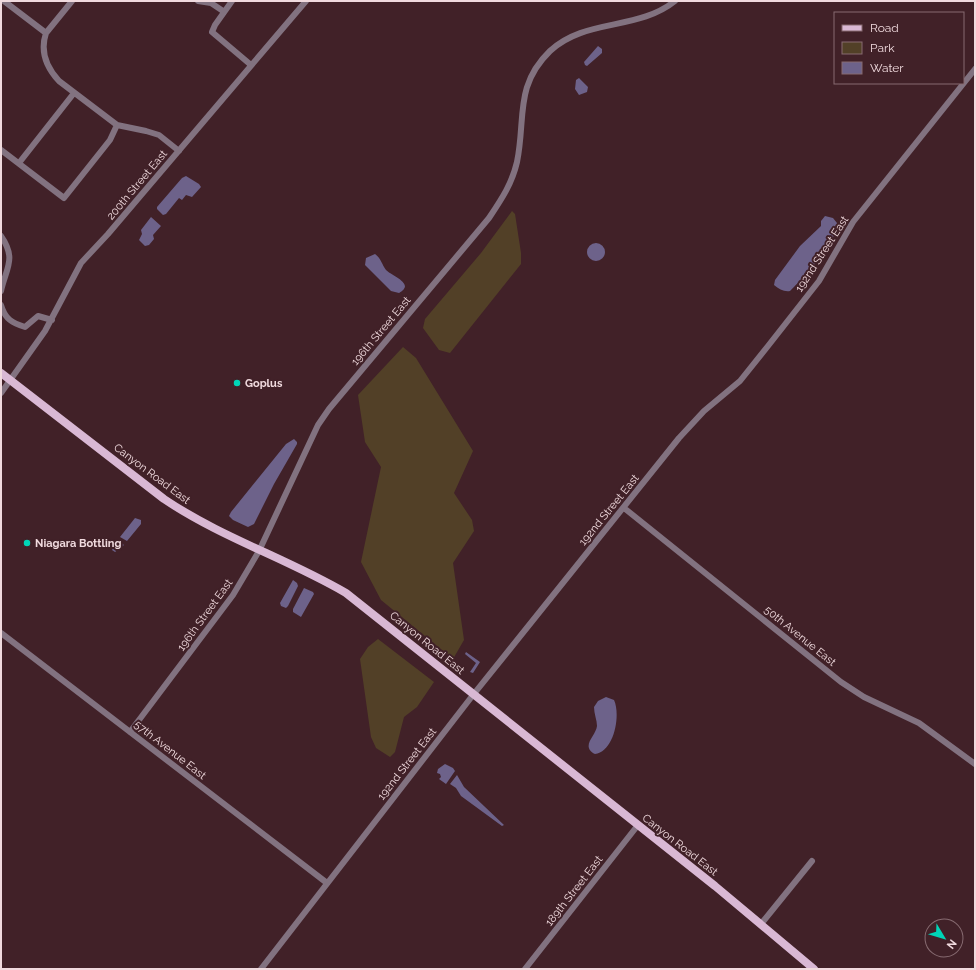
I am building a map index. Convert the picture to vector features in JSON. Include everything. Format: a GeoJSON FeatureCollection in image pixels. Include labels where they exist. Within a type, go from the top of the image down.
{"type":"FeatureCollection","features":[{"type":"Feature","properties":{"kind":"main road","name":"Canyon Road East"},"geometry":{"type":"LineString","coordinates":[[1,373],[164,499],[209,527],[259,551],[316,575],[346,593],[638,825],[761,924],[814,969]]}},
{"type":"Feature","properties":{"kind":"street"},"geometry":{"type":"LineString","coordinates":[[4,1],[46,33]]}},
{"type":"Feature","properties":{"kind":"street"},"geometry":{"type":"LineString","coordinates":[[72,1],[46,33],[44,51],[48,66],[59,81],[117,125],[159,135],[179,151]]}},
{"type":"Feature","properties":{"kind":"street"},"geometry":{"type":"LineString","coordinates":[[198,1],[211,3],[224,11]]}},
{"type":"Feature","properties":{"kind":"street"},"geometry":{"type":"LineString","coordinates":[[232,1],[214,25],[212,32],[251,65]]}},
{"type":"Feature","properties":{"kind":"street","name":"200th Street East"},"geometry":{"type":"LineString","coordinates":[[1,393],[52,320],[81,264],[306,1]]}},
{"type":"Feature","properties":{"kind":"street","name":"196th Street East"},"geometry":{"type":"LineString","coordinates":[[130,732],[233,595],[259,551],[318,425],[329,408],[489,218],[503,198],[512,181],[517,162],[520,143],[522,102],[528,84],[538,65],[551,51],[580,33],[652,15],[675,1]]}},
{"type":"Feature","properties":{"kind":"street","name":"192nd Street East"},"geometry":{"type":"LineString","coordinates":[[964,83],[975,69]]}},
{"type":"Feature","properties":{"kind":"street","name":"192nd Street East"},"geometry":{"type":"LineString","coordinates":[[261,969],[473,695],[690,425],[704,411],[733,388],[768,346],[819,281],[854,222],[963,84]]}},
{"type":"Feature","properties":{"kind":"street"},"geometry":{"type":"LineString","coordinates":[[19,163],[74,93]]}},
{"type":"Feature","properties":{"kind":"street"},"geometry":{"type":"LineString","coordinates":[[1,150],[64,198],[110,140],[117,125]]}},
{"type":"Feature","properties":{"kind":"street"},"geometry":{"type":"LineString","coordinates":[[1,236],[7,246],[10,263],[1,291]]}},
{"type":"Feature","properties":{"kind":"street"},"geometry":{"type":"LineString","coordinates":[[1,305],[5,315],[12,324],[25,327],[38,316],[52,320]]}},
{"type":"Feature","properties":{"kind":"street","name":"50th Avenue East"},"geometry":{"type":"LineString","coordinates":[[624,508],[841,682],[860,694],[919,723],[975,764]]}},
{"type":"Feature","properties":{"kind":"street","name":"57th Avenue East"},"geometry":{"type":"LineString","coordinates":[[1,632],[327,883]]}},
{"type":"Feature","properties":{"kind":"street","name":"189th Street East"},"geometry":{"type":"LineString","coordinates":[[525,969],[638,825]]}},
{"type":"Feature","properties":{"kind":"street"},"geometry":{"type":"LineString","coordinates":[[761,924],[812,861]]}},
{"type":"Feature","properties":{"kind":"green space"},"geometry":{"type":"Polygon","coordinates":[[[512,211],[515,214],[521,253],[521,264],[450,353],[439,350],[423,328],[425,319],[481,253],[512,211]]]}},
{"type":"Feature","properties":{"kind":"green space"},"geometry":{"type":"Polygon","coordinates":[[[403,347],[416,358],[473,451],[454,493],[472,520],[474,531],[453,563],[464,640],[453,659],[381,600],[361,562],[381,467],[365,442],[358,395],[403,347]]]}},
{"type":"Feature","properties":{"kind":"green space"},"geometry":{"type":"Polygon","coordinates":[[[378,639],[434,682],[417,707],[404,717],[395,752],[390,757],[376,748],[371,737],[360,659],[368,647],[378,639]]]}},
{"type":"Feature","properties":{"kind":"water"},"geometry":{"type":"Polygon","coordinates":[[[598,46],[602,49],[602,53],[587,66],[585,65],[584,62],[598,46]]]}},
{"type":"Feature","properties":{"kind":"water"},"geometry":{"type":"Polygon","coordinates":[[[579,78],[588,87],[587,92],[579,95],[575,89],[576,80],[579,78]]]}},
{"type":"Feature","properties":{"kind":"water"},"geometry":{"type":"Polygon","coordinates":[[[186,176],[199,184],[201,187],[192,197],[186,195],[182,200],[179,198],[166,214],[163,215],[157,207],[182,178],[186,176]]]}},
{"type":"Feature","properties":{"kind":"water"},"geometry":{"type":"Polygon","coordinates":[[[825,216],[833,218],[837,223],[835,232],[826,250],[819,260],[790,291],[784,291],[778,288],[774,285],[775,280],[800,246],[821,226],[821,221],[825,216]]]}},
{"type":"Feature","properties":{"kind":"water"},"geometry":{"type":"Polygon","coordinates":[[[151,217],[161,226],[153,235],[154,239],[149,245],[145,246],[139,240],[142,234],[141,230],[151,217]]]}},
{"type":"Feature","properties":{"kind":"water"},"geometry":{"type":"Polygon","coordinates":[[[592,243],[600,243],[605,248],[603,259],[600,261],[592,261],[587,256],[587,248],[592,243]]]}},
{"type":"Feature","properties":{"kind":"water"},"geometry":{"type":"Polygon","coordinates":[[[375,254],[379,257],[386,270],[404,283],[404,290],[399,293],[391,291],[365,265],[366,258],[375,254]]]}},
{"type":"Feature","properties":{"kind":"water"},"geometry":{"type":"Polygon","coordinates":[[[294,439],[297,444],[274,484],[254,524],[248,527],[233,520],[229,516],[231,512],[286,444],[294,439]]]}},
{"type":"Feature","properties":{"kind":"water"},"geometry":{"type":"Polygon","coordinates":[[[135,518],[141,520],[141,524],[127,541],[120,537],[135,518]]]}},
{"type":"Feature","properties":{"kind":"water"},"geometry":{"type":"Polygon","coordinates":[[[118,540],[124,545],[115,552],[112,550],[118,540]]]}},
{"type":"Feature","properties":{"kind":"water"},"geometry":{"type":"Polygon","coordinates":[[[293,580],[298,586],[286,608],[281,606],[280,603],[293,580]]]}},
{"type":"Feature","properties":{"kind":"water"},"geometry":{"type":"Polygon","coordinates":[[[304,588],[313,592],[314,594],[301,617],[293,612],[293,609],[304,588]]]}},
{"type":"Feature","properties":{"kind":"water"},"geometry":{"type":"Polygon","coordinates":[[[466,652],[480,662],[473,673],[470,672],[476,663],[465,654],[466,652]]]}},
{"type":"Feature","properties":{"kind":"water"},"geometry":{"type":"Polygon","coordinates":[[[606,697],[614,700],[617,714],[616,723],[611,740],[607,747],[602,752],[595,754],[589,748],[590,741],[597,726],[594,707],[598,701],[606,697]]]}},
{"type":"Feature","properties":{"kind":"water"},"geometry":{"type":"Polygon","coordinates":[[[445,764],[453,768],[455,771],[446,784],[439,779],[441,777],[440,774],[437,773],[438,769],[445,764]]]}},
{"type":"Feature","properties":{"kind":"water"},"geometry":{"type":"Polygon","coordinates":[[[457,775],[464,787],[504,825],[502,826],[461,796],[456,788],[450,784],[457,775]]]}},
{"type":"Feature","properties":{"kind":"place","name":"Goplus"},"geometry":{"type":"Point","coordinates":[237,383]}},
{"type":"Feature","properties":{"kind":"place","name":"Niagara Bottling"},"geometry":{"type":"Point","coordinates":[27,543]}}]}
